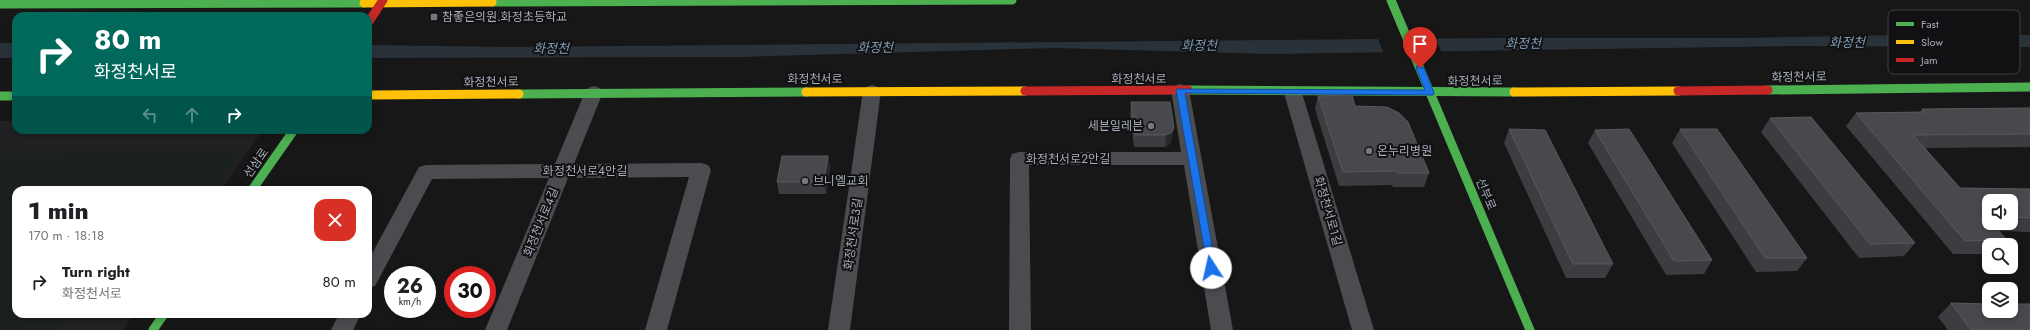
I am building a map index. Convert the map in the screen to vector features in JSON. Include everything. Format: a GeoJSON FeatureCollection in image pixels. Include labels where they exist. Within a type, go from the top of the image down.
{"type":"FeatureCollection","features":[{"type":"Feature","properties":{"kind":"street"},"geometry":{"type":"LineString","coordinates":[[0,4],[129,2],[1012,0]]}},
{"type":"Feature","properties":{"kind":"street","name":"선부로"},"geometry":{"type":"LineString","coordinates":[[1392,0],[1530,330]]}},
{"type":"Feature","properties":{"kind":"street"},"geometry":{"type":"LineString","coordinates":[[372,17],[383,1]]}},
{"type":"Feature","properties":{"kind":"street","name":"화정천서로"},"geometry":{"type":"LineString","coordinates":[[372,96],[594,92],[1180,90],[1293,93],[1430,93],[2030,87]]}},
{"type":"Feature","properties":{"kind":"street"},"geometry":{"type":"LineString","coordinates":[[1180,90],[1222,330]]}},
{"type":"Feature","properties":{"kind":"street","name":"화정천서로3길"},"geometry":{"type":"LineString","coordinates":[[839,330],[872,91]]}},
{"type":"Feature","properties":{"kind":"street","name":"화정천서로4길"},"geometry":{"type":"LineString","coordinates":[[496,330],[594,92]]}},
{"type":"Feature","properties":{"kind":"street","name":"화정천서로1길"},"geometry":{"type":"LineString","coordinates":[[1293,93],[1363,330]]}},
{"type":"Feature","properties":{"kind":"street"},"geometry":{"type":"LineString","coordinates":[[0,96],[12,96]]}},
{"type":"Feature","properties":{"kind":"street","name":"선삼로"},"geometry":{"type":"LineString","coordinates":[[255,186],[291,134]]}},
{"type":"Feature","properties":{"kind":"street","name":"화정천서로2안길"},"geometry":{"type":"LineString","coordinates":[[1020,330],[1019,159],[1192,158]]}},
{"type":"Feature","properties":{"kind":"street","name":"화정천서로4안길"},"geometry":{"type":"LineString","coordinates":[[372,273],[426,172],[701,170],[656,330]]}},
{"type":"Feature","properties":{"kind":"street"},"geometry":{"type":"LineString","coordinates":[[153,330],[161,318]]}},
{"type":"Feature","properties":{"kind":"street"},"geometry":{"type":"LineString","coordinates":[[342,330],[348,318]]}},
{"type":"Feature","properties":{"kind":"shaded area"},"geometry":{"type":"Polygon","coordinates":[[[0,121],[12,121],[12,134],[260,134],[224,186],[12,186],[12,318],[131,318],[123,330],[0,330],[0,121]]]}},
{"type":"Feature","properties":{"kind":"shaded area"},"geometry":{"type":"Polygon","coordinates":[[[242,150],[218,186],[12,186],[12,318],[64,318],[55,330],[0,330],[0,155],[242,150]]]}},
{"type":"Feature","properties":{"kind":"water","name":"화정천"},"geometry":{"type":"Polygon","coordinates":[[[1888,35],[1888,46],[1792,46],[1270,54],[1055,48],[740,57],[372,58],[372,45],[508,47],[1497,38],[1745,38],[1888,35]]]}},
{"type":"Feature","properties":{"kind":"water"},"geometry":{"type":"Polygon","coordinates":[[[2020,35],[2030,35],[2030,47],[2020,47],[2020,35]]]}},
{"type":"Feature","properties":{"kind":"water"},"geometry":{"type":"Polygon","coordinates":[[[0,43],[12,43],[12,58],[0,58],[0,43]]]}},
{"type":"Feature","properties":{"kind":"pier"},"geometry":{"type":"Polygon","coordinates":[[[1434,36],[1442,53],[1384,54],[1377,37],[1434,36]]]}},
{"type":"Feature","properties":{"kind":"building"},"geometry":{"type":"Polygon","coordinates":[[[1352,95],[1355,106],[1387,107],[1399,113],[1408,122],[1429,173],[1398,173],[1397,171],[1343,172],[1318,96],[1352,95]]]}},
{"type":"Feature","properties":{"kind":"building"},"geometry":{"type":"Polygon","coordinates":[[[1131,102],[1170,102],[1174,127],[1172,132],[1166,135],[1135,135],[1131,102]]]}},
{"type":"Feature","properties":{"kind":"building"},"geometry":{"type":"Polygon","coordinates":[[[2030,108],[2030,134],[1913,135],[1960,188],[2030,189],[2030,218],[2018,217],[2018,194],[1982,194],[1982,230],[1998,230],[2005,238],[1982,238],[1982,241],[1965,241],[1856,113],[1925,112],[1922,109],[2030,108]]]}},
{"type":"Feature","properties":{"kind":"building"},"geometry":{"type":"Polygon","coordinates":[[[1811,117],[1915,243],[1870,244],[1770,118],[1811,117]]]}},
{"type":"Feature","properties":{"kind":"building"},"geometry":{"type":"Polygon","coordinates":[[[1509,129],[1545,130],[1613,264],[1573,264],[1509,129]]]}},
{"type":"Feature","properties":{"kind":"building"},"geometry":{"type":"Polygon","coordinates":[[[1629,129],[1712,260],[1674,261],[1595,130],[1629,129]]]}},
{"type":"Feature","properties":{"kind":"building"},"geometry":{"type":"Polygon","coordinates":[[[1680,129],[1717,129],[1807,258],[1765,258],[1680,129]]]}},
{"type":"Feature","properties":{"kind":"building"},"geometry":{"type":"Polygon","coordinates":[[[782,156],[828,156],[824,182],[777,182],[782,156]]]}},
{"type":"Feature","properties":{"kind":"building"},"geometry":{"type":"Polygon","coordinates":[[[1951,303],[1982,304],[1982,318],[2018,318],[2018,304],[2030,304],[2030,330],[1971,330],[1951,303]]]}},
{"type":"Feature","properties":{"kind":"traffic: fast"},"geometry":{"type":"LineString","coordinates":[[492,2],[1012,0]]}},
{"type":"Feature","properties":{"kind":"traffic: fast"},"geometry":{"type":"LineString","coordinates":[[1391,0],[1530,330]]}},
{"type":"Feature","properties":{"kind":"traffic: fast"},"geometry":{"type":"LineString","coordinates":[[0,4],[364,3]]}},
{"type":"Feature","properties":{"kind":"traffic: fast"},"geometry":{"type":"LineString","coordinates":[[1768,90],[2030,87]]}},
{"type":"Feature","properties":{"kind":"traffic: fast"},"geometry":{"type":"LineString","coordinates":[[1188,90],[1514,92]]}},
{"type":"Feature","properties":{"kind":"traffic: fast"},"geometry":{"type":"LineString","coordinates":[[519,94],[806,92]]}},
{"type":"Feature","properties":{"kind":"traffic: fast"},"geometry":{"type":"LineString","coordinates":[[0,96],[12,96]]}},
{"type":"Feature","properties":{"kind":"traffic: fast"},"geometry":{"type":"LineString","coordinates":[[255,186],[291,134]]}},
{"type":"Feature","properties":{"kind":"traffic: fast"},"geometry":{"type":"LineString","coordinates":[[153,330],[161,318]]}},
{"type":"Feature","properties":{"kind":"traffic: slow"},"geometry":{"type":"LineString","coordinates":[[364,3],[492,2]]}},
{"type":"Feature","properties":{"kind":"traffic: slow"},"geometry":{"type":"LineString","coordinates":[[806,92],[1025,91]]}},
{"type":"Feature","properties":{"kind":"traffic: slow"},"geometry":{"type":"LineString","coordinates":[[1514,92],[1678,91]]}},
{"type":"Feature","properties":{"kind":"traffic: slow"},"geometry":{"type":"LineString","coordinates":[[372,95],[519,94]]}},
{"type":"Feature","properties":{"kind":"traffic: jam"},"geometry":{"type":"LineString","coordinates":[[372,17],[383,0]]}},
{"type":"Feature","properties":{"kind":"traffic: jam"},"geometry":{"type":"LineString","coordinates":[[1025,91],[1188,90]]}},
{"type":"Feature","properties":{"kind":"traffic: jam"},"geometry":{"type":"LineString","coordinates":[[1678,91],[1768,90]]}},
{"type":"Feature","properties":{"kind":"place","name":"참좋은의원.화정초등학교"},"geometry":{"type":"Point","coordinates":[434,17]}},
{"type":"Feature","properties":{"kind":"place","name":"세븐일레븐"},"geometry":{"type":"Point","coordinates":[1151,126]}},
{"type":"Feature","properties":{"kind":"place","name":"온누리병원"},"geometry":{"type":"Point","coordinates":[1369,151]}},
{"type":"Feature","properties":{"kind":"place","name":"브니엘교회"},"geometry":{"type":"Point","coordinates":[805,181]}},
{"type":"Feature","properties":{"kind":"route"},"geometry":{"type":"LineString","coordinates":[[1211,268],[1180,90],[1293,93],[1430,93],[1420,68]]}}]}
